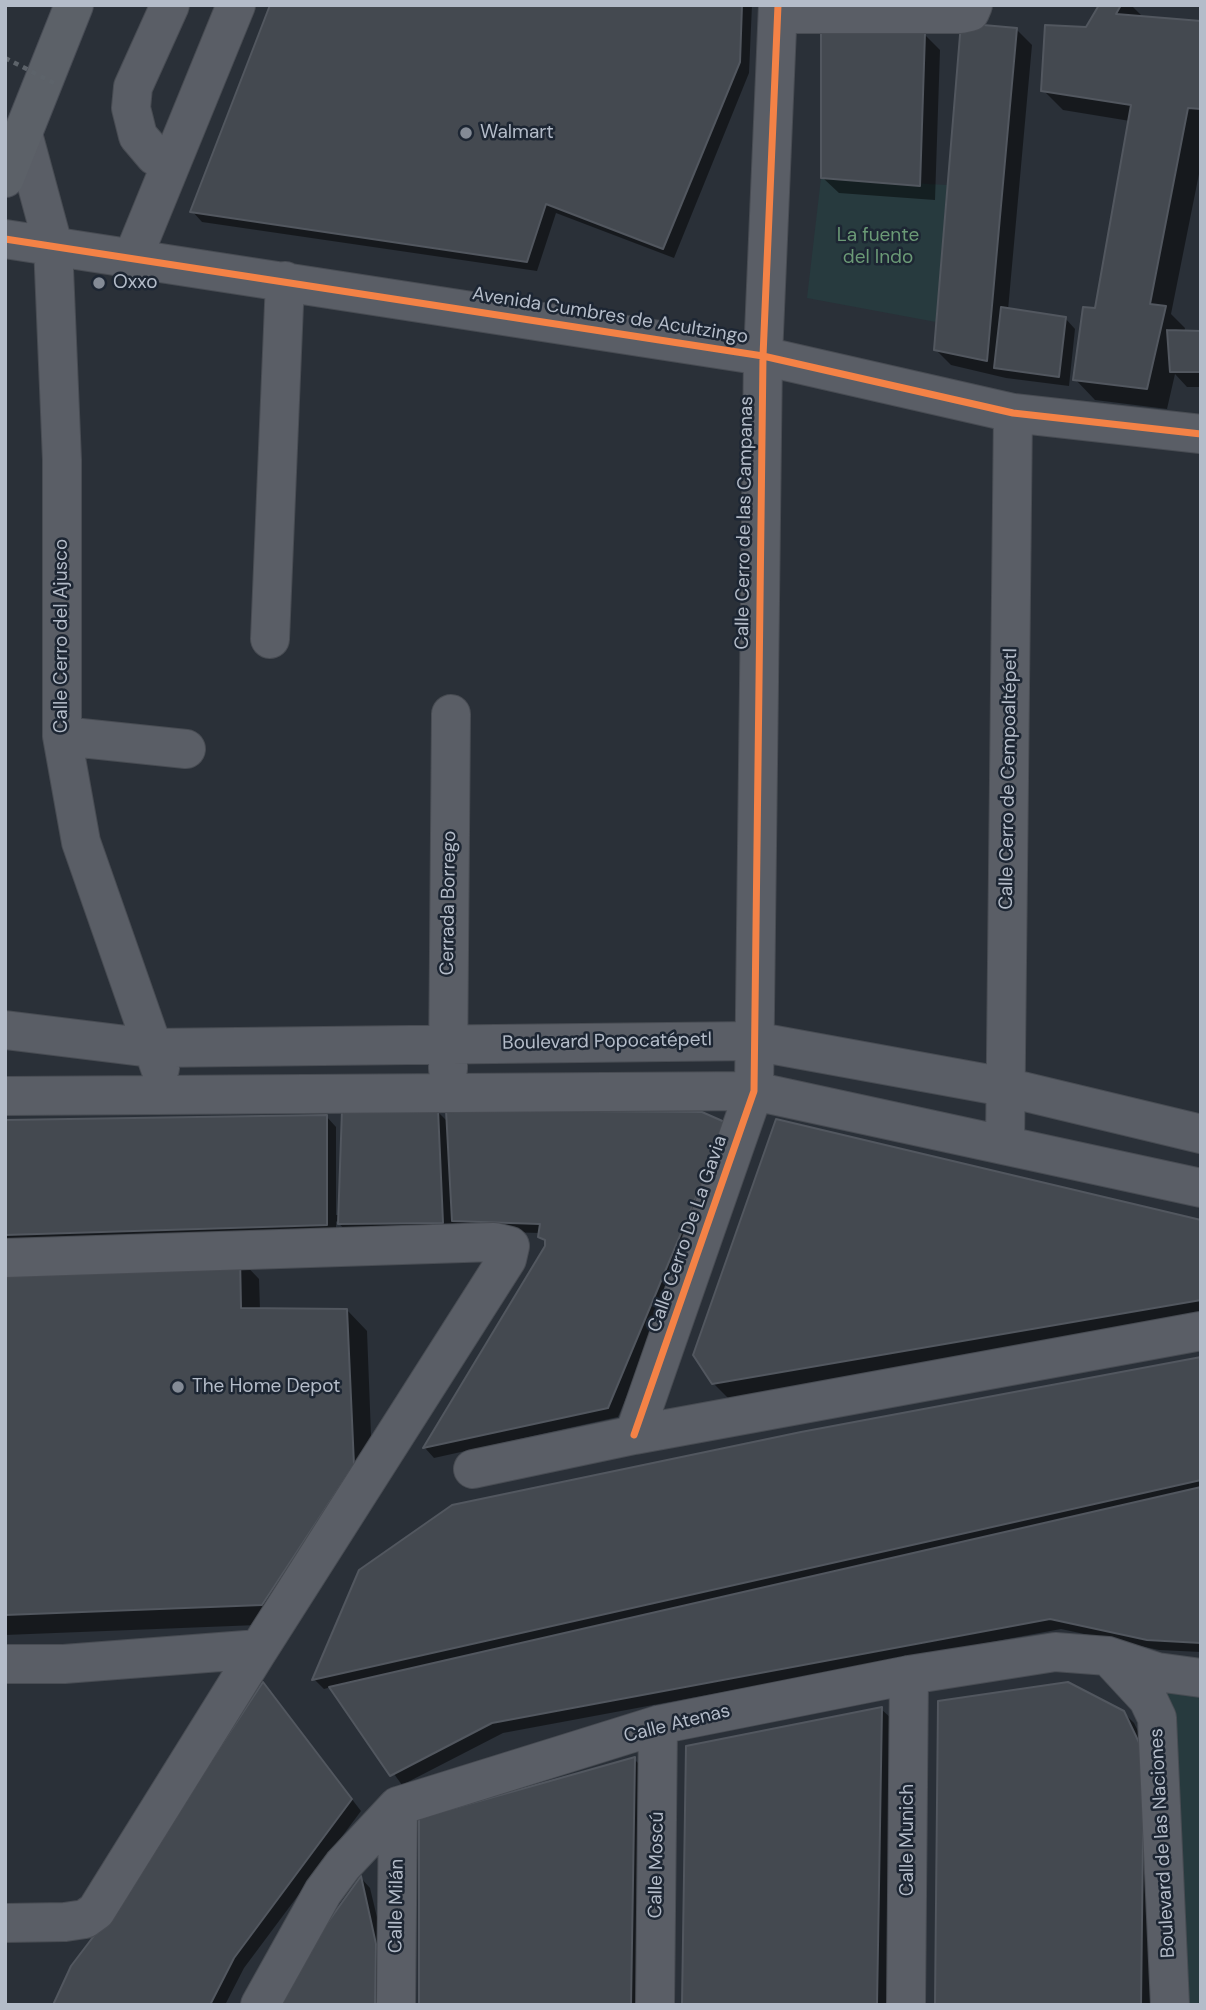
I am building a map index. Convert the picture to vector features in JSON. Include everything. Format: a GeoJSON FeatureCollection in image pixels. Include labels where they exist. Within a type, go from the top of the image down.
{"type":"FeatureCollection","features":[{"type":"Feature","properties":{"kind":"main road"},"geometry":{"type":"LineString","coordinates":[[5,178],[74,5]]}},
{"type":"Feature","properties":{"kind":"street"},"geometry":{"type":"LineString","coordinates":[[163,159],[138,136],[131,108],[134,87],[170,5]]}},
{"type":"Feature","properties":{"kind":"street"},"geometry":{"type":"LineString","coordinates":[[123,256],[163,159],[236,5]]}},
{"type":"Feature","properties":{"kind":"street"},"geometry":{"type":"LineString","coordinates":[[778,10],[906,9],[961,14],[972,8]]}},
{"type":"Feature","properties":{"kind":"street","name":"Calle Cerro de las Campanas"},"geometry":{"type":"LineString","coordinates":[[753,1041],[763,356],[778,10]]}},
{"type":"Feature","properties":{"kind":"street","name":"Calle Cerro del Ajusco"},"geometry":{"type":"LineString","coordinates":[[23,134],[53,245],[62,460],[62,736],[81,842],[151,1048],[172,1094]]}},
{"type":"Feature","properties":{"kind":"street","name":"Avenida Cumbres de Acultzingo"},"geometry":{"type":"LineString","coordinates":[[5,239],[763,356],[1013,413],[1201,434]]}},
{"type":"Feature","properties":{"kind":"street"},"geometry":{"type":"LineString","coordinates":[[270,639],[285,281]]}},
{"type":"Feature","properties":{"kind":"street","name":"Calle Cerro de Cempoaltépetl"},"geometry":{"type":"LineString","coordinates":[[1005,1145],[1013,413]]}},
{"type":"Feature","properties":{"kind":"street","name":"Cerrada Borrego"},"geometry":{"type":"LineString","coordinates":[[449,1092],[451,714]]}},
{"type":"Feature","properties":{"kind":"street"},"geometry":{"type":"LineString","coordinates":[[62,736],[186,749]]}},
{"type":"Feature","properties":{"kind":"street","name":"Boulevard Popocatépetl"},"geometry":{"type":"LineString","coordinates":[[5,1030],[151,1048],[753,1041],[1005,1087],[1201,1134]]}},
{"type":"Feature","properties":{"kind":"street","name":"Calle Cerro De La Gavia"},"geometry":{"type":"LineString","coordinates":[[634,1435],[754,1091],[753,1041]]}},
{"type":"Feature","properties":{"kind":"street"},"geometry":{"type":"LineString","coordinates":[[5,1096],[754,1091],[1201,1188]]}},
{"type":"Feature","properties":{"kind":"street"},"geometry":{"type":"LineString","coordinates":[[5,1258],[494,1242],[510,1246],[507,1259],[96,1911],[85,1919],[65,1922],[5,1923]]}},
{"type":"Feature","properties":{"kind":"street"},"geometry":{"type":"LineString","coordinates":[[473,1469],[634,1435],[1201,1331]]}},
{"type":"Feature","properties":{"kind":"street"},"geometry":{"type":"LineString","coordinates":[[5,1664],[64,1664],[260,1649]]}},
{"type":"Feature","properties":{"kind":"street","name":"Calle Atenas"},"geometry":{"type":"LineString","coordinates":[[260,2005],[323,1892],[343,1865],[398,1807],[658,1725],[909,1675],[1055,1652],[1108,1656],[1157,1672],[1201,1678]]}},
{"type":"Feature","properties":{"kind":"street","name":"Boulevard de las Naciones"},"geometry":{"type":"LineString","coordinates":[[1108,1656],[1148,1699],[1157,1718],[1170,2005]]}},
{"type":"Feature","properties":{"kind":"street","name":"Calle Munich"},"geometry":{"type":"LineString","coordinates":[[906,2005],[909,1675]]}},
{"type":"Feature","properties":{"kind":"street","name":"Calle Moscú"},"geometry":{"type":"LineString","coordinates":[[655,2005],[658,1725]]}},
{"type":"Feature","properties":{"kind":"street","name":"Calle Milán"},"geometry":{"type":"LineString","coordinates":[[396,2005],[398,1807]]}},
{"type":"Feature","properties":{"kind":"path"},"geometry":{"type":"LineString","coordinates":[[5,58],[56,84]]}},
{"type":"Feature","properties":{"kind":"green space","name":"La fuente del Indo"},"geometry":{"type":"Polygon","coordinates":[[[821,178],[947,185],[936,322],[807,298],[821,178]]]}},
{"type":"Feature","properties":{"kind":"green space"},"geometry":{"type":"Polygon","coordinates":[[[1157,1672],[1201,1678],[1201,2005],[1170,2005],[1157,1672]]]}},
{"type":"Feature","properties":{"kind":"building","name":"Walmart"},"geometry":{"type":"Polygon","coordinates":[[[270,5],[742,5],[740,62],[663,249],[546,204],[527,262],[190,212],[270,5]]]}},
{"type":"Feature","properties":{"kind":"building"},"geometry":{"type":"Polygon","coordinates":[[[1099,5],[1121,5],[1116,14],[1201,21],[1201,109],[1188,108],[1150,304],[1166,306],[1147,389],[1073,380],[1083,307],[1095,308],[1131,105],[1041,91],[1045,25],[1086,27],[1099,5]]]}},
{"type":"Feature","properties":{"kind":"building"},"geometry":{"type":"Polygon","coordinates":[[[961,23],[1017,28],[987,361],[934,350],[961,23]]]}},
{"type":"Feature","properties":{"kind":"building"},"geometry":{"type":"Polygon","coordinates":[[[821,29],[925,33],[920,186],[821,178],[821,29]]]}},
{"type":"Feature","properties":{"kind":"building"},"geometry":{"type":"Polygon","coordinates":[[[1001,307],[1066,317],[1059,377],[994,368],[1001,307]]]}},
{"type":"Feature","properties":{"kind":"building"},"geometry":{"type":"Polygon","coordinates":[[[1167,330],[1201,331],[1201,372],[1170,372],[1167,330]]]}},
{"type":"Feature","properties":{"kind":"building"},"geometry":{"type":"Polygon","coordinates":[[[438,1109],[443,1223],[338,1224],[342,1110],[438,1109]]]}},
{"type":"Feature","properties":{"kind":"building"},"geometry":{"type":"Polygon","coordinates":[[[446,1110],[702,1112],[727,1123],[608,1408],[423,1448],[545,1246],[545,1240],[538,1237],[540,1224],[452,1221],[446,1110]]]}},
{"type":"Feature","properties":{"kind":"building"},"geometry":{"type":"Polygon","coordinates":[[[327,1115],[327,1225],[5,1235],[5,1120],[327,1115]]]}},
{"type":"Feature","properties":{"kind":"building"},"geometry":{"type":"Polygon","coordinates":[[[776,1119],[1201,1220],[1201,1300],[712,1384],[693,1355],[776,1119]]]}},
{"type":"Feature","properties":{"kind":"building","name":"The Home Depot"},"geometry":{"type":"Polygon","coordinates":[[[240,1257],[241,1308],[347,1309],[354,1465],[262,1605],[5,1615],[5,1263],[240,1257]]]}},
{"type":"Feature","properties":{"kind":"building"},"geometry":{"type":"Polygon","coordinates":[[[1201,1357],[1201,1480],[312,1680],[359,1570],[452,1505],[801,1432],[1201,1357]]]}},
{"type":"Feature","properties":{"kind":"building"},"geometry":{"type":"Polygon","coordinates":[[[1201,1487],[1201,1643],[1147,1640],[1050,1619],[492,1723],[390,1776],[329,1687],[1201,1487]]]}},
{"type":"Feature","properties":{"kind":"building"},"geometry":{"type":"Polygon","coordinates":[[[263,1682],[352,1799],[234,1958],[210,2005],[53,2005],[71,1966],[106,1920],[263,1682]]]}},
{"type":"Feature","properties":{"kind":"building"},"geometry":{"type":"Polygon","coordinates":[[[1068,1682],[1124,1711],[1144,1753],[1141,2005],[935,2005],[938,1701],[1068,1682]]]}},
{"type":"Feature","properties":{"kind":"building"},"geometry":{"type":"Polygon","coordinates":[[[882,1707],[877,2005],[682,2005],[686,1746],[882,1707]]]}},
{"type":"Feature","properties":{"kind":"building"},"geometry":{"type":"Polygon","coordinates":[[[635,1757],[631,2005],[419,2005],[419,1818],[635,1757]]]}},
{"type":"Feature","properties":{"kind":"building"},"geometry":{"type":"Polygon","coordinates":[[[361,1876],[376,1944],[375,2005],[277,2005],[295,1968],[361,1876]]]}},
{"type":"Feature","properties":{"kind":"cycle path"},"geometry":{"type":"LineString","coordinates":[[634,1435],[754,1091],[763,356],[778,5]]}},
{"type":"Feature","properties":{"kind":"cycle path"},"geometry":{"type":"LineString","coordinates":[[5,239],[763,356],[1013,413],[1201,434]]}},
{"type":"Feature","properties":{"kind":"place","name":"Walmart"},"geometry":{"type":"Point","coordinates":[466,133]}},
{"type":"Feature","properties":{"kind":"place","name":"Oxxo"},"geometry":{"type":"Point","coordinates":[99,283]}},
{"type":"Feature","properties":{"kind":"place","name":"The Home Depot"},"geometry":{"type":"Point","coordinates":[178,1387]}}]}
